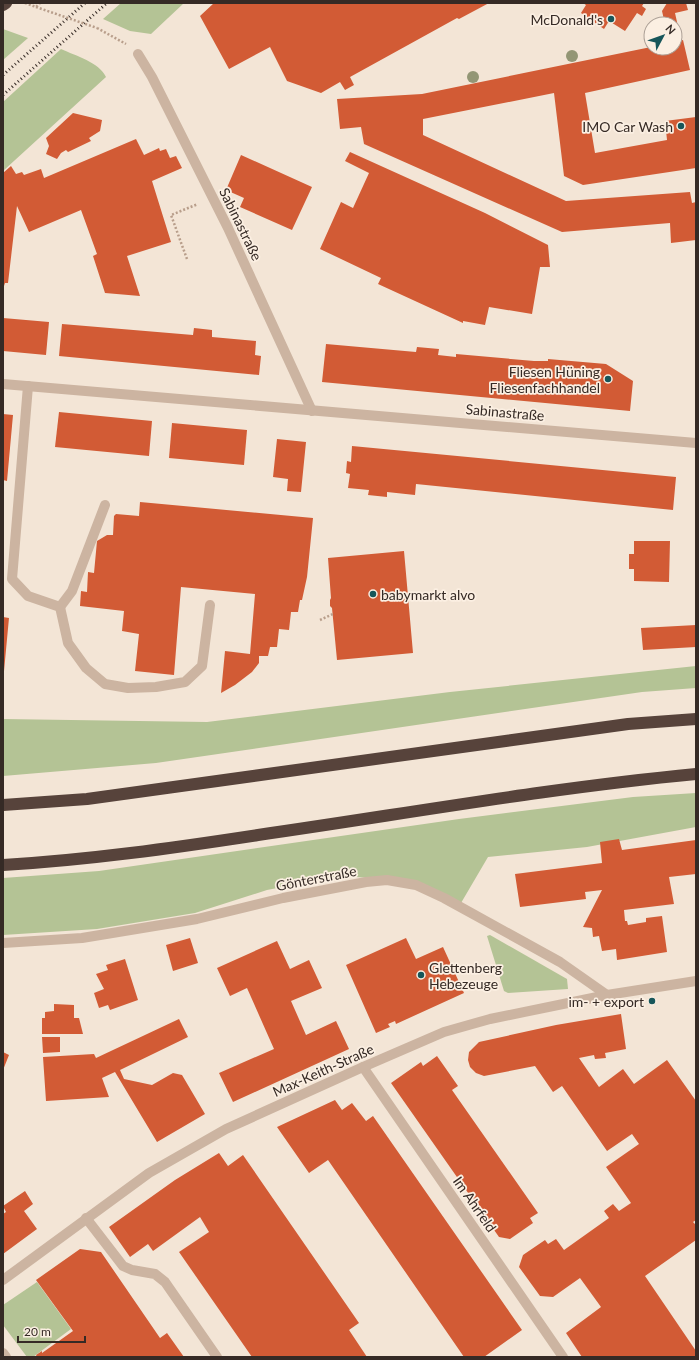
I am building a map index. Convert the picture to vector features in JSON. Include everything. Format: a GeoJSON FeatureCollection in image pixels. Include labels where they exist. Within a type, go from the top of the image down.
{"type":"FeatureCollection","features":[{"type":"Feature","properties":{"kind":"highway"},"geometry":{"type":"LineString","coordinates":[[3,805],[87,799],[597,728],[696,719]]}},
{"type":"Feature","properties":{"kind":"highway"},"geometry":{"type":"LineString","coordinates":[[3,865],[149,851],[574,787],[696,774]]}},
{"type":"Feature","properties":{"kind":"street","name":"Sabinastraße"},"geometry":{"type":"LineString","coordinates":[[138,54],[152,77],[213,197],[312,411]]}},
{"type":"Feature","properties":{"kind":"street","name":"Sabinastraße"},"geometry":{"type":"LineString","coordinates":[[3,384],[696,443]]}},
{"type":"Feature","properties":{"kind":"street"},"geometry":{"type":"LineString","coordinates":[[28,386],[12,579],[28,596],[60,607]]}},
{"type":"Feature","properties":{"kind":"street"},"geometry":{"type":"LineString","coordinates":[[105,505],[84,555],[72,591],[60,607],[68,643],[86,668],[105,684],[128,688],[156,687],[185,682],[202,666],[210,605]]}},
{"type":"Feature","properties":{"kind":"street","name":"Gönterstraße"},"geometry":{"type":"LineString","coordinates":[[3,943],[82,938],[197,919],[283,898],[366,882],[387,880],[416,885],[444,898],[560,962],[607,995]]}},
{"type":"Feature","properties":{"kind":"street","name":"Max-Keith-Straße"},"geometry":{"type":"LineString","coordinates":[[3,1280],[149,1173],[226,1129],[444,1032],[490,1019],[607,995],[696,981]]}},
{"type":"Feature","properties":{"kind":"street","name":"Im Ahrfeld"},"geometry":{"type":"LineString","coordinates":[[363,1067],[563,1357]]}},
{"type":"Feature","properties":{"kind":"street"},"geometry":{"type":"LineString","coordinates":[[86,1218],[123,1266],[132,1270],[155,1274],[165,1282],[217,1357]]}},
{"type":"Feature","properties":{"kind":"street"},"geometry":{"type":"LineString","coordinates":[[3,1353],[6,1357]]}},
{"type":"Feature","properties":{"kind":"path"},"geometry":{"type":"LineString","coordinates":[[25,3],[97,28],[120,40],[138,54]]}},
{"type":"Feature","properties":{"kind":"path"},"geometry":{"type":"LineString","coordinates":[[36,7],[40,3]]}},
{"type":"Feature","properties":{"kind":"path"},"geometry":{"type":"LineString","coordinates":[[187,260],[171,216],[213,197]]}},
{"type":"Feature","properties":{"kind":"path"},"geometry":{"type":"LineString","coordinates":[[320,620],[333,614]]}},
{"type":"Feature","properties":{"kind":"green space"},"geometry":{"type":"Polygon","coordinates":[[[121,3],[184,3],[151,34],[130,31],[103,19],[121,3]]]}},
{"type":"Feature","properties":{"kind":"green space"},"geometry":{"type":"Polygon","coordinates":[[[3,29],[28,38],[3,60],[3,29]]]}},
{"type":"Feature","properties":{"kind":"green space"},"geometry":{"type":"Polygon","coordinates":[[[61,49],[93,63],[103,72],[106,77],[3,171],[3,102],[61,49]]]}},
{"type":"Feature","properties":{"kind":"green space"},"geometry":{"type":"Polygon","coordinates":[[[696,666],[696,688],[642,692],[156,763],[3,776],[3,719],[207,722],[450,692],[696,666]]]}},
{"type":"Feature","properties":{"kind":"green space"},"geometry":{"type":"Polygon","coordinates":[[[696,793],[696,827],[587,847],[488,857],[461,903],[387,879],[340,876],[267,890],[195,913],[97,929],[3,935],[3,878],[99,871],[459,819],[633,797],[696,793]]]}},
{"type":"Feature","properties":{"kind":"green space"},"geometry":{"type":"Polygon","coordinates":[[[490,935],[567,979],[568,989],[508,993],[504,991],[487,936],[490,935]]]}},
{"type":"Feature","properties":{"kind":"green space"},"geometry":{"type":"Polygon","coordinates":[[[37,1282],[71,1329],[33,1357],[27,1357],[3,1325],[3,1305],[37,1282]]]}},
{"type":"Feature","properties":{"kind":"building"},"geometry":{"type":"Polygon","coordinates":[[[214,3],[489,3],[459,19],[457,18],[350,77],[354,85],[345,90],[340,82],[321,93],[287,81],[270,47],[229,69],[200,16],[214,3]]]}},
{"type":"Feature","properties":{"kind":"building","name":"McDonald's"},"geometry":{"type":"Polygon","coordinates":[[[583,3],[644,3],[642,6],[646,9],[642,16],[637,13],[625,31],[609,21],[604,29],[581,13],[586,5],[583,3]]]}},
{"type":"Feature","properties":{"kind":"building"},"geometry":{"type":"Polygon","coordinates":[[[667,3],[686,3],[688,10],[675,13],[676,16],[663,16],[662,11],[667,3]]]}},
{"type":"Feature","properties":{"kind":"building"},"geometry":{"type":"Polygon","coordinates":[[[683,40],[690,70],[585,93],[595,153],[667,140],[665,121],[696,117],[696,168],[583,185],[564,176],[554,93],[423,119],[423,135],[566,201],[690,192],[692,203],[696,202],[696,240],[671,243],[670,223],[562,232],[364,144],[361,127],[340,129],[337,99],[422,94],[643,49],[643,56],[683,56],[683,40]]]}},
{"type":"Feature","properties":{"kind":"building"},"geometry":{"type":"Polygon","coordinates":[[[73,113],[102,120],[100,131],[89,138],[91,141],[68,152],[66,150],[61,153],[57,159],[46,154],[49,146],[46,138],[73,113]]]}},
{"type":"Feature","properties":{"kind":"building"},"geometry":{"type":"Polygon","coordinates":[[[136,139],[144,155],[159,148],[160,151],[166,149],[170,158],[176,156],[182,168],[152,181],[171,242],[127,256],[140,296],[105,293],[93,256],[97,254],[81,210],[29,232],[17,206],[8,283],[5,283],[3,289],[3,173],[11,166],[16,174],[22,172],[24,175],[41,169],[44,178],[136,139]]]}},
{"type":"Feature","properties":{"kind":"building"},"geometry":{"type":"Polygon","coordinates":[[[350,152],[485,213],[548,245],[550,267],[540,267],[532,314],[489,307],[485,325],[463,321],[463,323],[378,284],[381,278],[320,249],[341,202],[353,208],[369,173],[345,161],[350,152]]]}},
{"type":"Feature","properties":{"kind":"building"},"geometry":{"type":"Polygon","coordinates":[[[241,155],[312,187],[292,230],[240,207],[244,198],[226,190],[241,155]]]}},
{"type":"Feature","properties":{"kind":"building"},"geometry":{"type":"Polygon","coordinates":[[[3,318],[49,322],[46,355],[3,351],[3,318]]]}},
{"type":"Feature","properties":{"kind":"building"},"geometry":{"type":"Polygon","coordinates":[[[62,324],[193,335],[194,328],[212,330],[212,337],[256,341],[255,355],[261,356],[259,375],[59,356],[62,324]]]}},
{"type":"Feature","properties":{"kind":"building"},"geometry":{"type":"Polygon","coordinates":[[[326,344],[416,352],[417,347],[439,349],[438,355],[456,357],[456,354],[534,361],[548,361],[548,359],[606,364],[633,381],[630,411],[322,382],[326,344]]]}},
{"type":"Feature","properties":{"kind":"building"},"geometry":{"type":"Polygon","coordinates":[[[59,412],[152,421],[149,456],[55,447],[59,412]]]}},
{"type":"Feature","properties":{"kind":"building"},"geometry":{"type":"Polygon","coordinates":[[[3,414],[13,415],[7,481],[3,480],[3,414]]]}},
{"type":"Feature","properties":{"kind":"building"},"geometry":{"type":"Polygon","coordinates":[[[172,423],[247,430],[244,465],[169,458],[172,423]]]}},
{"type":"Feature","properties":{"kind":"building"},"geometry":{"type":"Polygon","coordinates":[[[277,439],[306,442],[301,492],[287,491],[288,479],[273,477],[277,439]]]}},
{"type":"Feature","properties":{"kind":"building"},"geometry":{"type":"Polygon","coordinates":[[[352,446],[676,477],[673,510],[416,484],[415,495],[387,492],[387,497],[368,495],[369,490],[348,488],[350,474],[346,473],[347,461],[351,462],[352,446]]]}},
{"type":"Feature","properties":{"kind":"building"},"geometry":{"type":"Polygon","coordinates":[[[140,502],[313,518],[307,577],[298,612],[291,612],[289,630],[279,629],[277,647],[270,647],[268,656],[259,656],[259,663],[252,672],[235,685],[221,693],[225,651],[250,654],[255,594],[181,587],[174,675],[135,671],[139,634],[122,631],[124,611],[80,606],[81,591],[87,592],[88,572],[94,573],[97,541],[107,535],[113,535],[114,516],[116,514],[139,516],[140,502]]]}},
{"type":"Feature","properties":{"kind":"building"},"geometry":{"type":"Polygon","coordinates":[[[634,541],[670,541],[669,582],[634,581],[634,569],[629,569],[629,554],[634,554],[634,541]]]}},
{"type":"Feature","properties":{"kind":"building"},"geometry":{"type":"Polygon","coordinates":[[[404,551],[413,653],[337,660],[332,608],[330,606],[331,598],[328,558],[404,551]]]}},
{"type":"Feature","properties":{"kind":"building"},"geometry":{"type":"Polygon","coordinates":[[[3,617],[9,618],[4,671],[3,671],[3,617]]]}},
{"type":"Feature","properties":{"kind":"building"},"geometry":{"type":"Polygon","coordinates":[[[696,625],[696,647],[643,650],[641,628],[696,625]]]}},
{"type":"Feature","properties":{"kind":"building"},"geometry":{"type":"Polygon","coordinates":[[[619,839],[622,850],[696,840],[696,874],[669,877],[674,904],[624,910],[625,921],[627,921],[628,925],[646,922],[646,918],[662,916],[667,952],[617,960],[616,949],[602,951],[599,936],[593,937],[592,928],[583,927],[602,890],[585,892],[586,899],[520,907],[515,874],[602,863],[600,842],[619,839]]]}},
{"type":"Feature","properties":{"kind":"building"},"geometry":{"type":"Polygon","coordinates":[[[190,938],[198,963],[173,971],[166,945],[190,938]]]}},
{"type":"Feature","properties":{"kind":"building","name":"Glettenberg Hebezeuge"},"geometry":{"type":"Polygon","coordinates":[[[406,938],[416,959],[443,947],[464,993],[396,1024],[395,1021],[388,1024],[390,1027],[376,1033],[346,965],[406,938]]]}},
{"type":"Feature","properties":{"kind":"building"},"geometry":{"type":"Polygon","coordinates":[[[277,941],[290,969],[309,960],[322,988],[291,1001],[306,1035],[336,1021],[349,1049],[233,1102],[219,1073],[274,1049],[247,988],[230,996],[217,968],[277,941]]]}},
{"type":"Feature","properties":{"kind":"building"},"geometry":{"type":"Polygon","coordinates":[[[125,959],[138,1000],[110,1010],[108,1005],[99,1008],[94,993],[104,989],[96,974],[108,970],[106,965],[125,959]]]}},
{"type":"Feature","properties":{"kind":"building"},"geometry":{"type":"Polygon","coordinates":[[[54,1004],[74,1005],[74,1018],[79,1018],[83,1034],[42,1034],[42,1018],[45,1018],[45,1012],[54,1011],[54,1004]]]}},
{"type":"Feature","properties":{"kind":"building"},"geometry":{"type":"Polygon","coordinates":[[[621,1014],[626,1049],[605,1053],[606,1058],[595,1059],[594,1055],[579,1058],[599,1087],[623,1069],[634,1084],[667,1060],[696,1101],[696,1220],[693,1222],[696,1225],[696,1240],[645,1276],[696,1351],[696,1357],[582,1357],[566,1333],[601,1307],[580,1278],[553,1297],[540,1296],[519,1267],[523,1255],[545,1240],[548,1244],[556,1239],[564,1250],[609,1218],[604,1211],[613,1204],[619,1211],[631,1203],[606,1167],[639,1144],[632,1134],[607,1151],[562,1086],[553,1092],[535,1066],[484,1076],[476,1073],[470,1067],[468,1060],[469,1052],[479,1042],[556,1025],[621,1014]]]}},
{"type":"Feature","properties":{"kind":"building"},"geometry":{"type":"Polygon","coordinates":[[[179,1019],[188,1037],[120,1070],[124,1079],[152,1085],[173,1073],[182,1075],[205,1114],[157,1142],[115,1072],[102,1078],[109,1097],[46,1101],[43,1057],[94,1054],[96,1058],[179,1019]]]}},
{"type":"Feature","properties":{"kind":"building"},"geometry":{"type":"Polygon","coordinates":[[[42,1037],[60,1037],[60,1052],[43,1053],[42,1037]]]}},
{"type":"Feature","properties":{"kind":"building"},"geometry":{"type":"Polygon","coordinates":[[[3,1052],[9,1055],[3,1070],[3,1052]]]}},
{"type":"Feature","properties":{"kind":"building"},"geometry":{"type":"Polygon","coordinates":[[[437,1056],[458,1086],[452,1090],[538,1213],[530,1218],[533,1223],[510,1239],[499,1237],[391,1083],[421,1062],[423,1066],[437,1056]]]}},
{"type":"Feature","properties":{"kind":"building"},"geometry":{"type":"Polygon","coordinates":[[[335,1100],[342,1110],[352,1103],[366,1121],[373,1116],[522,1330],[484,1357],[464,1357],[328,1160],[309,1173],[277,1127],[335,1100]]]}},
{"type":"Feature","properties":{"kind":"building"},"geometry":{"type":"Polygon","coordinates":[[[219,1153],[228,1166],[243,1155],[359,1323],[349,1330],[367,1357],[252,1357],[179,1252],[209,1232],[200,1217],[153,1251],[148,1244],[130,1257],[109,1227],[175,1180],[219,1153]]]}},
{"type":"Feature","properties":{"kind":"building"},"geometry":{"type":"Polygon","coordinates":[[[25,1191],[33,1204],[24,1211],[37,1229],[3,1254],[3,1214],[6,1212],[3,1206],[25,1191]]]}},
{"type":"Feature","properties":{"kind":"building"},"geometry":{"type":"Polygon","coordinates":[[[80,1249],[101,1252],[160,1338],[167,1333],[184,1357],[37,1357],[36,1355],[42,1351],[42,1353],[73,1331],[36,1280],[80,1249]]]}},
{"type":"Feature","properties":{"kind":"railway"},"geometry":{"type":"LineString","coordinates":[[3,75],[85,3]]}},
{"type":"Feature","properties":{"kind":"railway"},"geometry":{"type":"LineString","coordinates":[[3,95],[107,3]]}},
{"type":"Feature","properties":{"kind":"place","name":"McDonald's"},"geometry":{"type":"Point","coordinates":[611,19]}},
{"type":"Feature","properties":{"kind":"place","name":"IMO Car Wash"},"geometry":{"type":"Point","coordinates":[681,126]}},
{"type":"Feature","properties":{"kind":"place","name":"Fliesen Hüning Fliesenfachhandel"},"geometry":{"type":"Point","coordinates":[608,379]}},
{"type":"Feature","properties":{"kind":"place","name":"babymarkt alvo"},"geometry":{"type":"Point","coordinates":[373,594]}},
{"type":"Feature","properties":{"kind":"place","name":"Glettenberg Hebezeuge"},"geometry":{"type":"Point","coordinates":[421,975]}},
{"type":"Feature","properties":{"kind":"place","name":"im- + export"},"geometry":{"type":"Point","coordinates":[652,1001]}}]}
